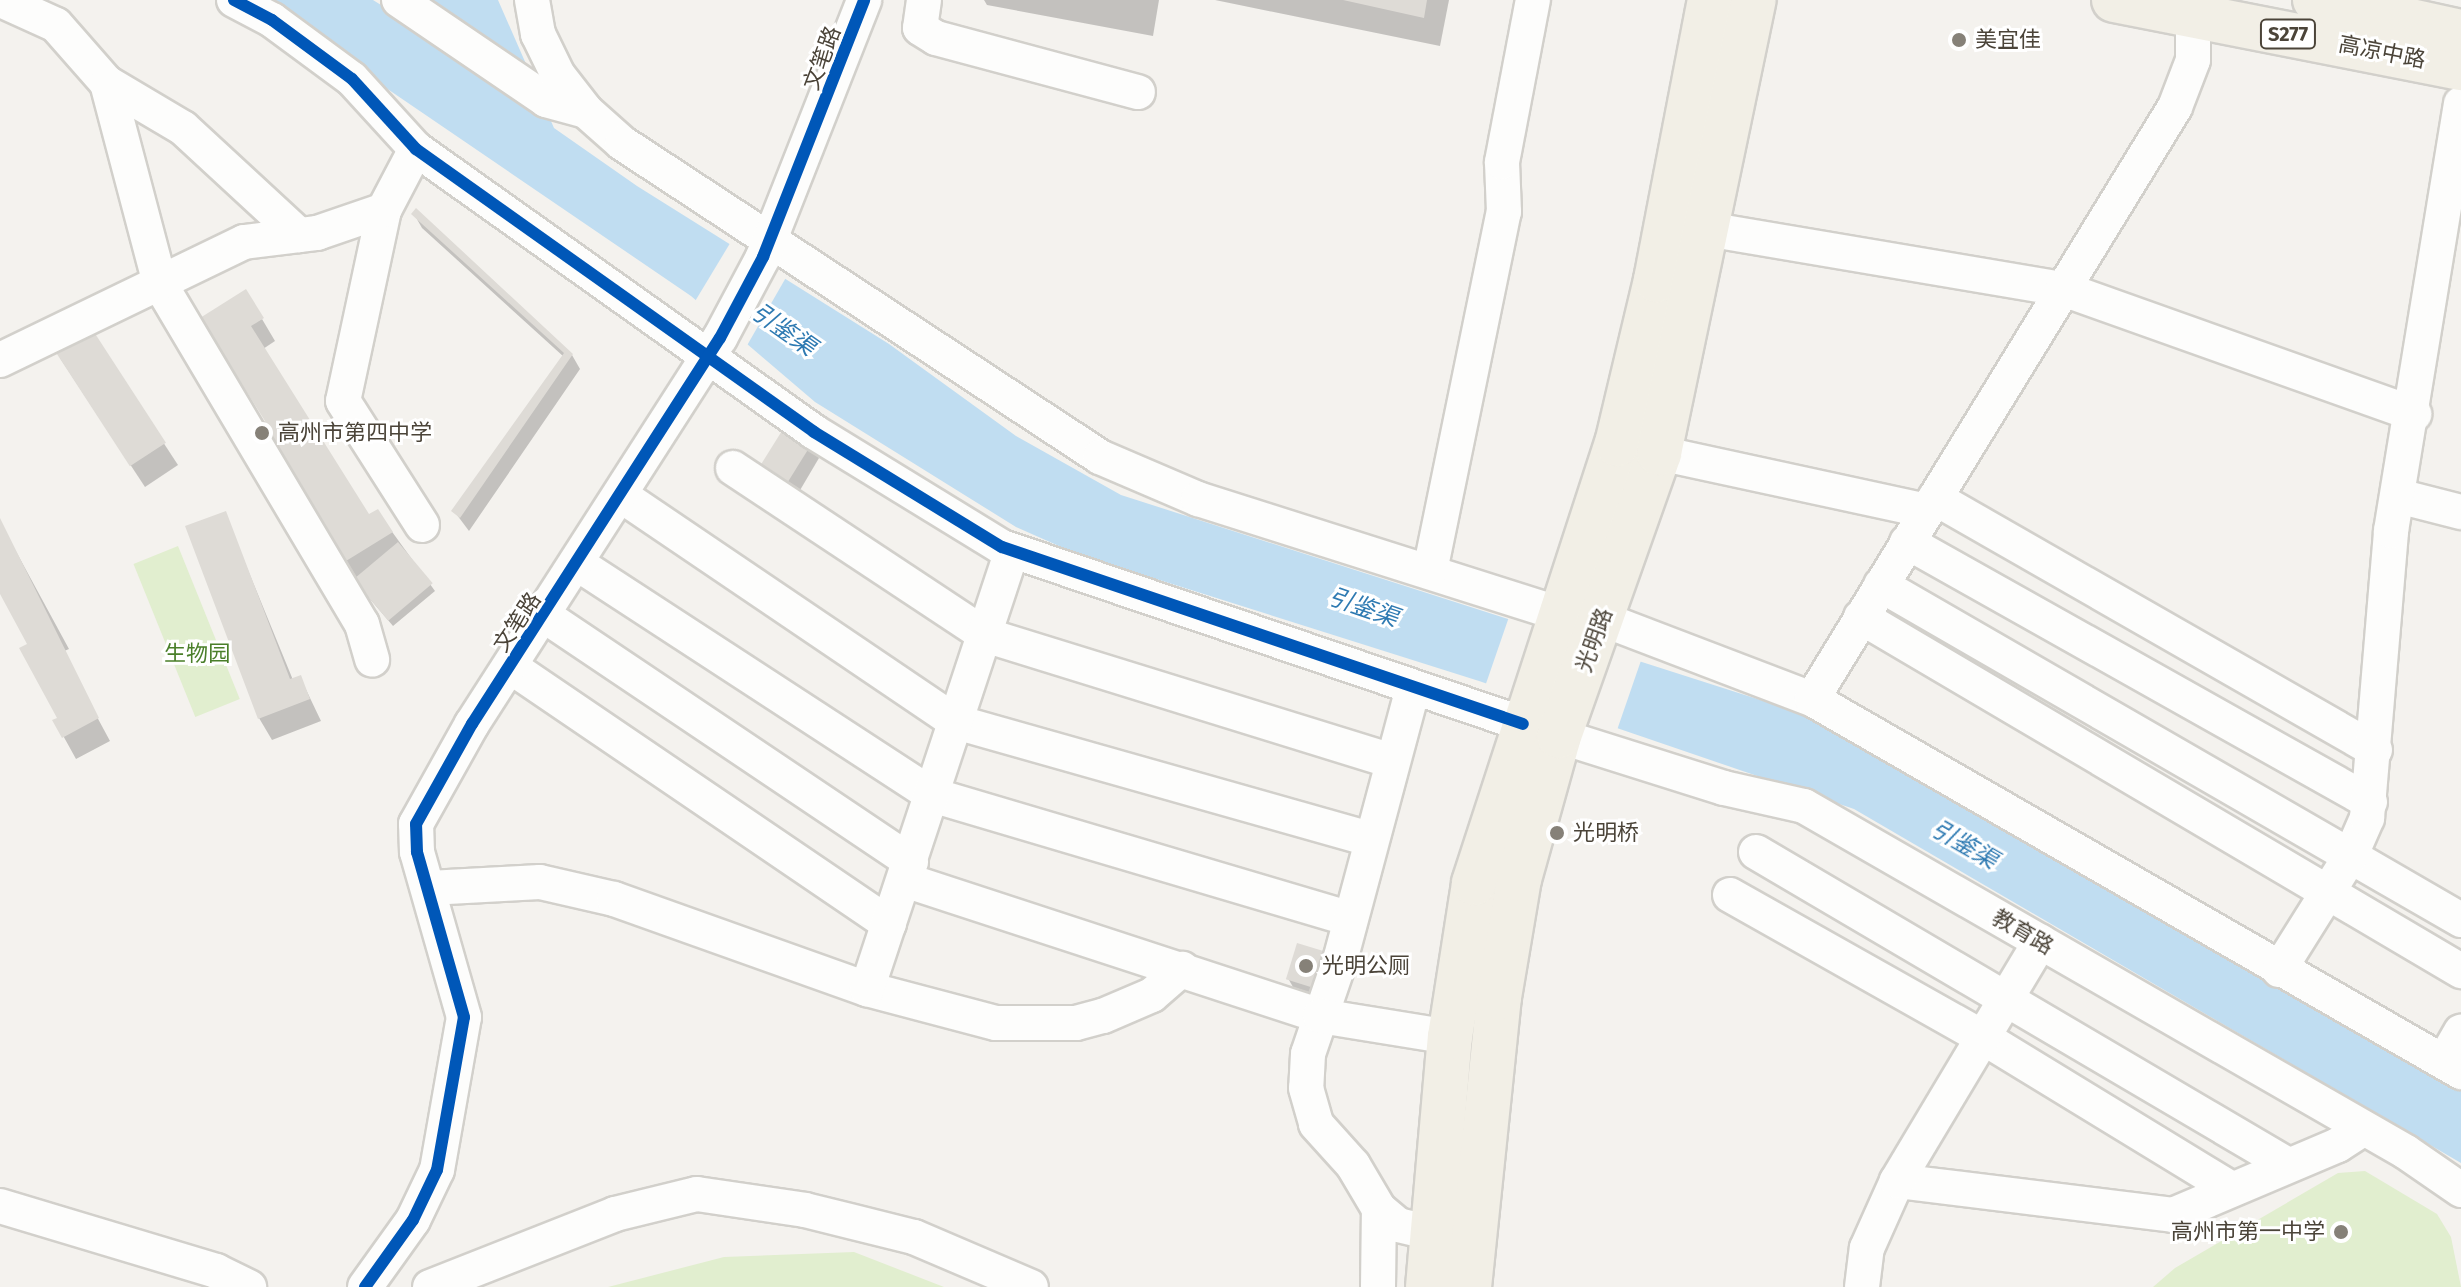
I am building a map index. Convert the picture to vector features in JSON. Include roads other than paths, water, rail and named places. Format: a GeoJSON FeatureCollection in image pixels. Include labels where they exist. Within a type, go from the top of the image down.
{"type":"FeatureCollection","features":[{"type":"Feature","properties":{"kind":"main road","name":"光明路"},"geometry":{"type":"LineString","coordinates":[[1578,626],[1710,0]]}},
{"type":"Feature","properties":{"kind":"main road","name":"光明路"},"geometry":{"type":"LineString","coordinates":[[1428,1287],[1450,1037],[1474,883],[1543,723],[1578,626],[1659,453],[1754,0]]}},
{"type":"Feature","properties":{"kind":"main road","name":"高凉中路"},"geometry":{"type":"LineString","coordinates":[[2114,0],[2461,68]]}},
{"type":"Feature","properties":{"kind":"main road","name":"高凉中路"},"geometry":{"type":"LineString","coordinates":[[2315,0],[2448,20]]}},
{"type":"Feature","properties":{"kind":"main road"},"geometry":{"type":"LineString","coordinates":[[1690,105],[1731,116]]}},
{"type":"Feature","properties":{"kind":"main road","name":"光明路"},"geometry":{"type":"LineString","coordinates":[[1469,1287],[1501,982],[1543,723]]}},
{"type":"Feature","properties":{"kind":"street"},"geometry":{"type":"LineString","coordinates":[[1,0],[56,25],[107,83],[183,128],[299,235]]}},
{"type":"Feature","properties":{"kind":"street","name":"教育路"},"geometry":{"type":"LineString","coordinates":[[234,0],[272,20],[352,79],[416,149],[714,347],[814,432],[1012,551],[1413,688],[1543,723],[1724,788],[1804,806],[2363,1129],[2461,1190]]}},
{"type":"Feature","properties":{"kind":"street"},"geometry":{"type":"LineString","coordinates":[[532,0],[547,56],[586,111],[622,143],[767,249],[1119,468],[1198,499],[1430,571],[1578,626],[1812,699],[2279,970],[2453,1067],[2461,1031]]}},
{"type":"Feature","properties":{"kind":"street","name":"文笔路"},"geometry":{"type":"LineString","coordinates":[[365,1287],[413,1220],[437,1170],[464,1017],[417,852],[416,824],[511,667],[714,347],[767,249],[864,0]]}},
{"type":"Feature","properties":{"kind":"street"},"geometry":{"type":"LineString","coordinates":[[924,0],[920,28],[936,38],[1138,92]]}},
{"type":"Feature","properties":{"kind":"street"},"geometry":{"type":"LineString","coordinates":[[1430,571],[1504,212],[1502,162],[1533,0]]}},
{"type":"Feature","properties":{"kind":"street"},"geometry":{"type":"LineString","coordinates":[[404,4],[546,100],[586,111]]}},
{"type":"Feature","properties":{"kind":"street"},"geometry":{"type":"LineString","coordinates":[[1812,699],[2187,84],[2193,60],[2193,16]]}},
{"type":"Feature","properties":{"kind":"street"},"geometry":{"type":"LineString","coordinates":[[107,83],[160,284],[362,624],[372,660]]}},
{"type":"Feature","properties":{"kind":"street"},"geometry":{"type":"LineString","coordinates":[[2279,970],[2350,857],[2370,802],[2398,496],[2414,414],[2461,104]]}},
{"type":"Feature","properties":{"kind":"street"},"geometry":{"type":"LineString","coordinates":[[416,149],[384,210],[343,401],[422,525]]}},
{"type":"Feature","properties":{"kind":"street"},"geometry":{"type":"LineString","coordinates":[[0,360],[127,295],[160,284],[244,242],[299,235],[384,210]]}},
{"type":"Feature","properties":{"kind":"street"},"geometry":{"type":"LineString","coordinates":[[1707,229],[2063,289],[2414,414]]}},
{"type":"Feature","properties":{"kind":"street"},"geometry":{"type":"LineString","coordinates":[[1659,453],[1931,504],[2375,750]]}},
{"type":"Feature","properties":{"kind":"street"},"geometry":{"type":"LineString","coordinates":[[733,468],[985,635],[1392,761]]}},
{"type":"Feature","properties":{"kind":"street"},"geometry":{"type":"LineString","coordinates":[[622,496],[956,722],[1369,839]]}},
{"type":"Feature","properties":{"kind":"street"},"geometry":{"type":"LineString","coordinates":[[2398,496],[2461,512]]}},
{"type":"Feature","properties":{"kind":"street"},"geometry":{"type":"LineString","coordinates":[[1907,542],[2370,802]]}},
{"type":"Feature","properties":{"kind":"street"},"geometry":{"type":"LineString","coordinates":[[867,989],[1012,551]]}},
{"type":"Feature","properties":{"kind":"street"},"geometry":{"type":"LineString","coordinates":[[578,564],[932,795],[1350,919]]}},
{"type":"Feature","properties":{"kind":"street"},"geometry":{"type":"LineString","coordinates":[[1881,585],[2461,920]]}},
{"type":"Feature","properties":{"kind":"street"},"geometry":{"type":"LineString","coordinates":[[545,616],[908,871],[1320,1016],[1450,1037]]}},
{"type":"Feature","properties":{"kind":"street"},"geometry":{"type":"LineString","coordinates":[[1861,617],[2461,971]]}},
{"type":"Feature","properties":{"kind":"street"},"geometry":{"type":"LineString","coordinates":[[511,667],[889,924]]}},
{"type":"Feature","properties":{"kind":"street"},"geometry":{"type":"LineString","coordinates":[[1413,688],[1369,839],[1350,919],[1308,1054],[1307,1104],[1316,1124],[1353,1165],[1379,1209],[1398,1225],[1433,1233]]}},
{"type":"Feature","properties":{"kind":"street"},"geometry":{"type":"LineString","coordinates":[[1756,852],[2288,1165]]}},
{"type":"Feature","properties":{"kind":"street"},"geometry":{"type":"LineString","coordinates":[[429,888],[540,882],[614,899],[867,989],[996,1023],[1076,1023],[1140,1001],[1182,969]]}},
{"type":"Feature","properties":{"kind":"street"},"geometry":{"type":"LineString","coordinates":[[1730,895],[1984,1038],[2231,1189]]}},
{"type":"Feature","properties":{"kind":"street"},"geometry":{"type":"LineString","coordinates":[[1862,1287],[1867,1248],[1897,1181],[2040,942]]}},
{"type":"Feature","properties":{"kind":"street"},"geometry":{"type":"LineString","coordinates":[[1897,1181],[2157,1215],[2192,1209],[2231,1189],[2338,1145],[2363,1129]]}},
{"type":"Feature","properties":{"kind":"street"},"geometry":{"type":"LineString","coordinates":[[430,1287],[615,1214],[697,1194],[805,1210],[914,1237],[1031,1287]]}},
{"type":"Feature","properties":{"kind":"street"},"geometry":{"type":"LineString","coordinates":[[0,1206],[216,1271],[249,1287]]}},
{"type":"Feature","properties":{"kind":"street"},"geometry":{"type":"LineString","coordinates":[[1378,1287],[1379,1209]]}},
{"type":"Feature","properties":{"kind":"water","name":"引鉴渠"},"geometry":{"type":"Polygon","coordinates":[[[257,0],[373,0],[413,25],[428,0],[498,0],[554,128],[637,186],[889,344],[1016,436],[1121,495],[1823,720],[2461,1089],[2461,1163],[1854,809],[1479,681],[1077,554],[1016,527],[815,402],[691,296],[257,0]]]}},
{"type":"Feature","properties":{"kind":"place","name":"美宜佳"},"geometry":{"type":"Point","coordinates":[1959,40]}},
{"type":"Feature","properties":{"kind":"place","name":"高州市第四中学"},"geometry":{"type":"Point","coordinates":[262,433]}},
{"type":"Feature","properties":{"kind":"place","name":"光明桥"},"geometry":{"type":"Point","coordinates":[1557,833]}},
{"type":"Feature","properties":{"kind":"place","name":"光明公厕"},"geometry":{"type":"Point","coordinates":[1306,966]}},
{"type":"Feature","properties":{"kind":"place","name":"高州市第一中学"},"geometry":{"type":"Point","coordinates":[2341,1232]}},
{"type":"Feature","properties":{"kind":"park label","name":"生物园"},"geometry":{"type":"Point","coordinates":[197,654]}}]}
